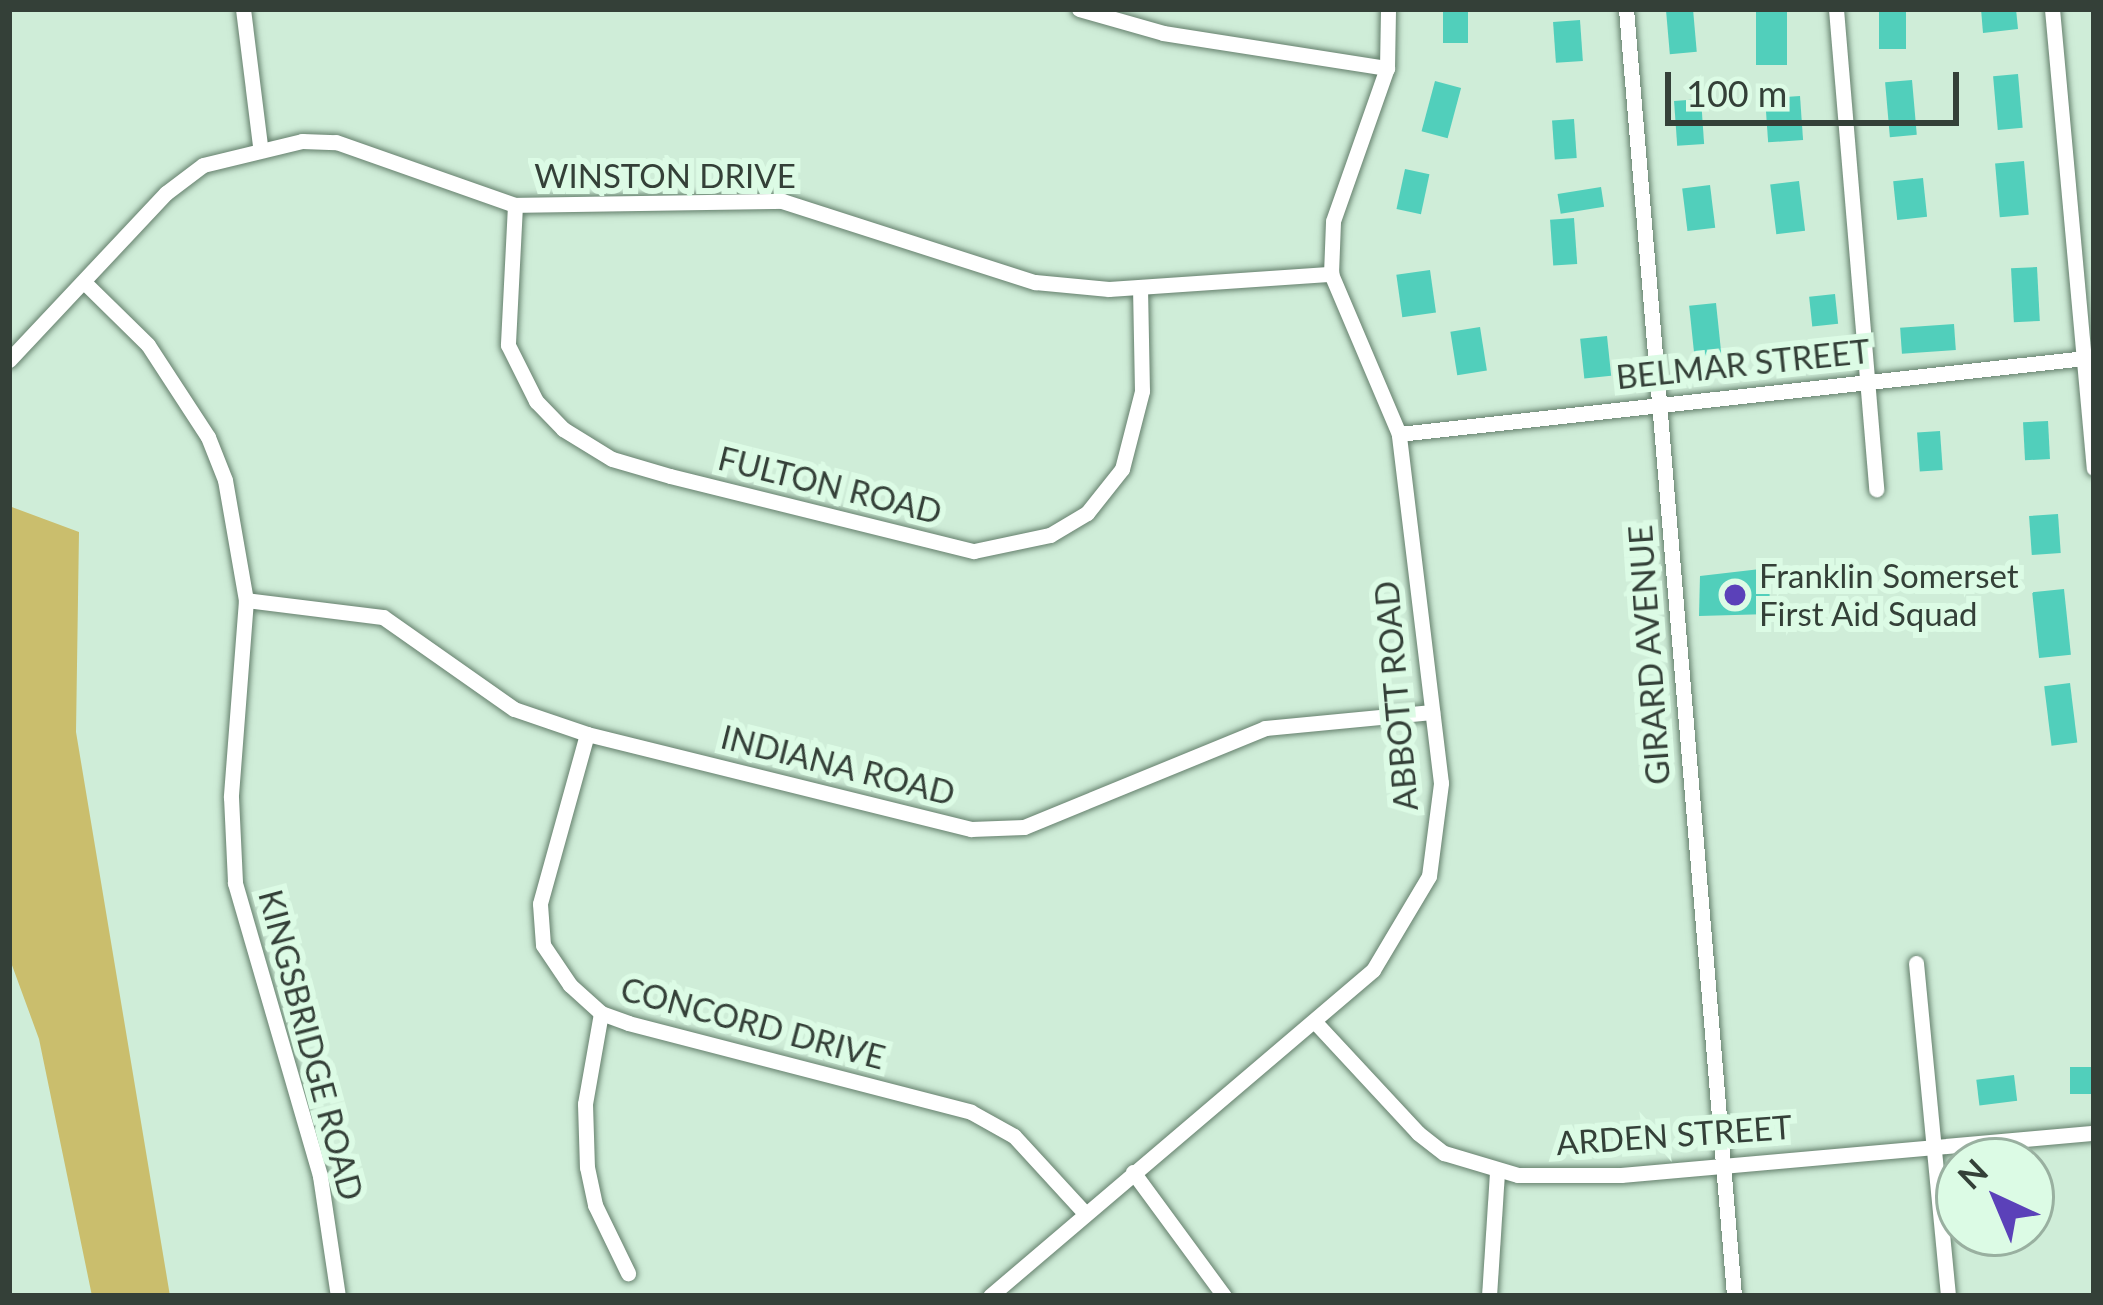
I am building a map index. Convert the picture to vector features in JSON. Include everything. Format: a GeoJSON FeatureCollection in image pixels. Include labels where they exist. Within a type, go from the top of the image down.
{"type":"FeatureCollection","features":[{"type":"Feature","properties":{"kind":"street"},"geometry":{"type":"LineString","coordinates":[[243,9],[260,146]]}},
{"type":"Feature","properties":{"kind":"street"},"geometry":{"type":"LineString","coordinates":[[1079,9],[1163,33],[1387,68]]}},
{"type":"Feature","properties":{"kind":"street"},"geometry":{"type":"LineString","coordinates":[[1331,274],[1333,221],[1387,68],[1388,9]]}},
{"type":"Feature","properties":{"kind":"street","name":"GIRARD AVENUE"},"geometry":{"type":"LineString","coordinates":[[1626,9],[1734,1296]]}},
{"type":"Feature","properties":{"kind":"street"},"geometry":{"type":"LineString","coordinates":[[1835,9],[1876,489]]}},
{"type":"Feature","properties":{"kind":"street"},"geometry":{"type":"LineString","coordinates":[[2052,9],[2089,357],[2094,468]]}},
{"type":"Feature","properties":{"kind":"street","name":"WINSTON DRIVE"},"geometry":{"type":"LineString","coordinates":[[9,360],[166,193],[203,166],[260,146],[336,142],[514,205],[782,201],[851,216],[1035,282],[1140,287],[1331,274]]}},
{"type":"Feature","properties":{"kind":"street","name":"FULTON ROAD"},"geometry":{"type":"LineString","coordinates":[[514,205],[508,345],[536,401],[563,429],[612,458],[670,476],[974,550],[1051,535],[1087,513],[1122,469],[1142,391],[1140,287]]}},
{"type":"Feature","properties":{"kind":"street","name":"ABBOTT ROAD"},"geometry":{"type":"LineString","coordinates":[[990,1296],[1373,970],[1429,876],[1441,802],[1399,434],[1372,361],[1341,313],[1331,274]]}},
{"type":"Feature","properties":{"kind":"street","name":"KINGSBRIDGE ROAD"},"geometry":{"type":"LineString","coordinates":[[85,283],[148,345],[208,437],[225,480],[246,600],[231,797],[236,883],[320,1176],[338,1296]]}},
{"type":"Feature","properties":{"kind":"street","name":"BELMAR STREET"},"geometry":{"type":"LineString","coordinates":[[1399,434],[2089,357]]}},
{"type":"Feature","properties":{"kind":"street","name":"INDIANA ROAD"},"geometry":{"type":"LineString","coordinates":[[246,600],[383,617],[514,710],[587,734],[1000,831],[1265,728],[1432,712]]}},
{"type":"Feature","properties":{"kind":"street","name":"CONCORD DRIVE"},"geometry":{"type":"LineString","coordinates":[[587,734],[540,904],[549,960],[601,1013],[971,1112],[1014,1136],[1084,1212]]}},
{"type":"Feature","properties":{"kind":"street"},"geometry":{"type":"LineString","coordinates":[[1916,963],[1935,1137]]}},
{"type":"Feature","properties":{"kind":"street"},"geometry":{"type":"LineString","coordinates":[[601,1013],[585,1104],[587,1168],[628,1273]]}},
{"type":"Feature","properties":{"kind":"street","name":"ARDEN STREET"},"geometry":{"type":"LineString","coordinates":[[1315,1022],[1418,1133],[1444,1153],[1497,1171],[1622,1175],[1935,1145]]}},
{"type":"Feature","properties":{"kind":"street","name":"ARDEN STREET"},"geometry":{"type":"LineString","coordinates":[[2041,1137],[2094,1133]]}},
{"type":"Feature","properties":{"kind":"street"},"geometry":{"type":"LineString","coordinates":[[1489,1296],[1497,1171]]}},
{"type":"Feature","properties":{"kind":"street"},"geometry":{"type":"LineString","coordinates":[[1133,1172],[1224,1296]]}},
{"type":"Feature","properties":{"kind":"street"},"geometry":{"type":"LineString","coordinates":[[1945,1257],[1948,1296]]}},
{"type":"Feature","properties":{"kind":"shaded area"},"geometry":{"type":"Polygon","coordinates":[[[9,506],[79,532],[76,732],[170,1296],[92,1296],[39,1039],[9,957],[9,506]]]}},
{"type":"Feature","properties":{"kind":"building"},"geometry":{"type":"Polygon","coordinates":[[[1443,9],[1468,9],[1468,43],[1443,43],[1443,9]]]}},
{"type":"Feature","properties":{"kind":"building"},"geometry":{"type":"Polygon","coordinates":[[[1693,9],[1697,52],[1670,54],[1666,11],[1693,9]]]}},
{"type":"Feature","properties":{"kind":"building"},"geometry":{"type":"Polygon","coordinates":[[[1756,9],[1787,9],[1787,65],[1756,65],[1756,9]]]}},
{"type":"Feature","properties":{"kind":"building"},"geometry":{"type":"Polygon","coordinates":[[[1879,9],[1906,9],[1906,49],[1879,49],[1879,9]]]}},
{"type":"Feature","properties":{"kind":"building"},"geometry":{"type":"Polygon","coordinates":[[[1981,9],[2016,9],[2018,29],[1983,33],[1981,9]]]}},
{"type":"Feature","properties":{"kind":"building"},"geometry":{"type":"Polygon","coordinates":[[[1580,20],[1583,61],[1556,63],[1553,22],[1580,20]]]}},
{"type":"Feature","properties":{"kind":"building"},"geometry":{"type":"Polygon","coordinates":[[[2018,74],[2023,128],[1998,130],[1993,76],[2018,74]]]}},
{"type":"Feature","properties":{"kind":"building"},"geometry":{"type":"Polygon","coordinates":[[[1912,80],[1917,135],[1890,137],[1885,82],[1912,80]]]}},
{"type":"Feature","properties":{"kind":"building"},"geometry":{"type":"Polygon","coordinates":[[[1435,81],[1461,88],[1448,138],[1422,131],[1435,81]]]}},
{"type":"Feature","properties":{"kind":"building"},"geometry":{"type":"Polygon","coordinates":[[[1800,96],[1803,140],[1768,142],[1765,98],[1800,96]]]}},
{"type":"Feature","properties":{"kind":"building"},"geometry":{"type":"Polygon","coordinates":[[[1701,99],[1704,144],[1677,146],[1674,101],[1701,99]]]}},
{"type":"Feature","properties":{"kind":"building"},"geometry":{"type":"Polygon","coordinates":[[[1574,119],[1577,158],[1555,159],[1552,121],[1574,119]]]}},
{"type":"Feature","properties":{"kind":"building"},"geometry":{"type":"Polygon","coordinates":[[[2024,161],[2029,215],[2000,217],[1995,164],[2024,161]]]}},
{"type":"Feature","properties":{"kind":"building"},"geometry":{"type":"Polygon","coordinates":[[[1405,169],[1429,174],[1421,214],[1396,209],[1405,169]]]}},
{"type":"Feature","properties":{"kind":"building"},"geometry":{"type":"Polygon","coordinates":[[[1923,178],[1927,217],[1897,220],[1893,181],[1923,178]]]}},
{"type":"Feature","properties":{"kind":"building"},"geometry":{"type":"Polygon","coordinates":[[[1799,181],[1805,231],[1776,234],[1770,185],[1799,181]]]}},
{"type":"Feature","properties":{"kind":"building"},"geometry":{"type":"Polygon","coordinates":[[[1710,185],[1715,228],[1687,231],[1682,188],[1710,185]]]}},
{"type":"Feature","properties":{"kind":"building"},"geometry":{"type":"Polygon","coordinates":[[[1601,187],[1604,207],[1561,214],[1558,194],[1601,187]]]}},
{"type":"Feature","properties":{"kind":"building"},"geometry":{"type":"Polygon","coordinates":[[[1574,218],[1577,264],[1553,266],[1550,220],[1574,218]]]}},
{"type":"Feature","properties":{"kind":"building"},"geometry":{"type":"Polygon","coordinates":[[[2037,267],[2040,321],[2014,322],[2011,268],[2037,267]]]}},
{"type":"Feature","properties":{"kind":"building"},"geometry":{"type":"Polygon","coordinates":[[[1430,270],[1436,313],[1402,317],[1396,275],[1430,270]]]}},
{"type":"Feature","properties":{"kind":"building"},"geometry":{"type":"Polygon","coordinates":[[[1835,294],[1838,324],[1812,327],[1809,297],[1835,294]]]}},
{"type":"Feature","properties":{"kind":"building"},"geometry":{"type":"Polygon","coordinates":[[[1716,303],[1722,359],[1695,362],[1689,306],[1716,303]]]}},
{"type":"Feature","properties":{"kind":"building"},"geometry":{"type":"Polygon","coordinates":[[[1954,324],[1956,350],[1902,354],[1900,328],[1954,324]]]}},
{"type":"Feature","properties":{"kind":"building"},"geometry":{"type":"Polygon","coordinates":[[[1480,327],[1487,370],[1457,375],[1450,332],[1480,327]]]}},
{"type":"Feature","properties":{"kind":"building"},"geometry":{"type":"Polygon","coordinates":[[[1607,336],[1611,376],[1584,379],[1580,339],[1607,336]]]}},
{"type":"Feature","properties":{"kind":"building"},"geometry":{"type":"Polygon","coordinates":[[[2048,421],[2050,459],[2025,460],[2023,422],[2048,421]]]}},
{"type":"Feature","properties":{"kind":"building"},"geometry":{"type":"Polygon","coordinates":[[[1940,431],[1943,470],[1920,472],[1917,433],[1940,431]]]}},
{"type":"Feature","properties":{"kind":"building"},"geometry":{"type":"Polygon","coordinates":[[[2058,514],[2061,553],[2032,555],[2029,516],[2058,514]]]}},
{"type":"Feature","properties":{"kind":"building","name":"Franklin Somerset First Aid Squad"},"geometry":{"type":"Polygon","coordinates":[[[1769,568],[1770,614],[1699,616],[1700,576],[1769,568]]]}},
{"type":"Feature","properties":{"kind":"building"},"geometry":{"type":"Polygon","coordinates":[[[2064,589],[2071,655],[2039,658],[2032,592],[2064,589]]]}},
{"type":"Feature","properties":{"kind":"building"},"geometry":{"type":"Polygon","coordinates":[[[2070,683],[2077,743],[2052,746],[2044,686],[2070,683]]]}},
{"type":"Feature","properties":{"kind":"building"},"geometry":{"type":"Polygon","coordinates":[[[2070,1067],[2094,1067],[2094,1094],[2070,1094],[2070,1067]]]}},
{"type":"Feature","properties":{"kind":"building"},"geometry":{"type":"Polygon","coordinates":[[[2014,1075],[2017,1101],[1979,1105],[1976,1080],[2014,1075]]]}},
{"type":"Feature","properties":{"kind":"place","name":"Franklin Somerset First Aid Squad"},"geometry":{"type":"Point","coordinates":[1735,595]}}]}
